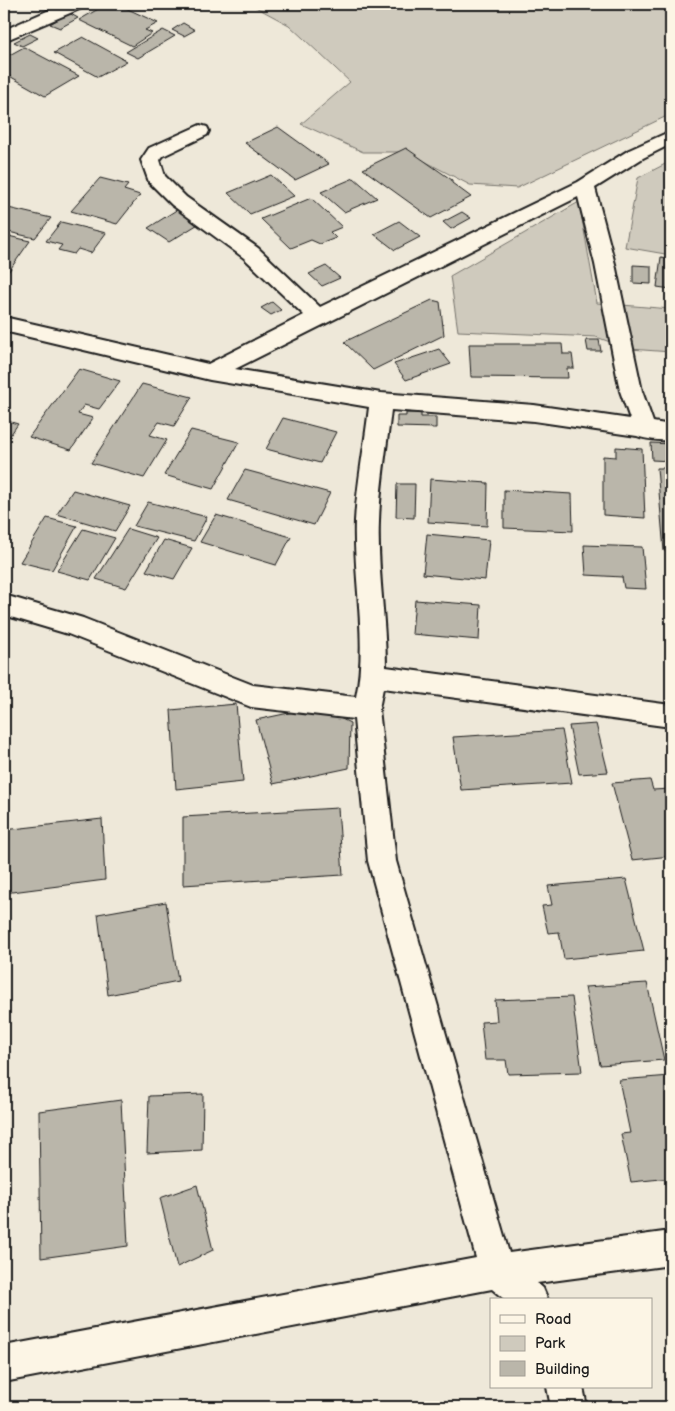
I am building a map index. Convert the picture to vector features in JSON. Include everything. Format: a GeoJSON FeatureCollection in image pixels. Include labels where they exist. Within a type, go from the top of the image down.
{"type":"FeatureCollection","features":[{"type":"Feature","properties":{"kind":"street"},"geometry":{"type":"LineString","coordinates":[[4,36],[76,4]]}},
{"type":"Feature","properties":{"kind":"street"},"geometry":{"type":"LineString","coordinates":[[200,131],[156,152],[150,160],[156,178],[179,201],[251,253],[318,317]]}},
{"type":"Feature","properties":{"kind":"street"},"geometry":{"type":"LineString","coordinates":[[210,372],[585,186],[636,154],[671,137]]}},
{"type":"Feature","properties":{"kind":"street"},"geometry":{"type":"LineString","coordinates":[[585,186],[606,264],[631,391],[646,431]]}},
{"type":"Feature","properties":{"kind":"street"},"geometry":{"type":"LineString","coordinates":[[4,324],[210,372],[381,402],[534,413],[646,431],[671,433]]}},
{"type":"Feature","properties":{"kind":"street"},"geometry":{"type":"LineString","coordinates":[[381,402],[367,520],[368,584],[373,640],[372,676],[366,709],[382,860],[497,1272],[529,1298]]}},
{"type":"Feature","properties":{"kind":"street"},"geometry":{"type":"LineString","coordinates":[[5,607],[74,625],[250,696],[366,709]]}},
{"type":"Feature","properties":{"kind":"street"},"geometry":{"type":"LineString","coordinates":[[372,676],[671,716]]}},
{"type":"Feature","properties":{"kind":"street"},"geometry":{"type":"LineString","coordinates":[[4,1364],[497,1272],[671,1248]]}},
{"type":"Feature","properties":{"kind":"street"},"geometry":{"type":"LineString","coordinates":[[565,1388],[569,1407]]}},
{"type":"Feature","properties":{"kind":"green space"},"geometry":{"type":"Polygon","coordinates":[[[250,4],[341,4],[346,6],[351,4],[658,4],[671,10],[671,114],[517,188],[470,185],[407,152],[363,152],[301,124],[350,82],[289,25],[250,4]]]}},
{"type":"Feature","properties":{"kind":"green space"},"geometry":{"type":"Polygon","coordinates":[[[671,161],[671,255],[625,247],[638,178],[671,161]]]}},
{"type":"Feature","properties":{"kind":"green space"},"geometry":{"type":"Polygon","coordinates":[[[579,202],[597,303],[671,309],[671,352],[630,349],[596,337],[458,331],[450,276],[579,202]]]}},
{"type":"Feature","properties":{"kind":"building"},"geometry":{"type":"Polygon","coordinates":[[[107,4],[117,4],[158,23],[145,30],[152,33],[132,46],[79,20],[107,4]]]}},
{"type":"Feature","properties":{"kind":"building"},"geometry":{"type":"Polygon","coordinates":[[[69,13],[78,18],[60,28],[50,24],[69,13]]]}},
{"type":"Feature","properties":{"kind":"building"},"geometry":{"type":"Polygon","coordinates":[[[183,23],[195,30],[184,36],[172,30],[183,23]]]}},
{"type":"Feature","properties":{"kind":"building"},"geometry":{"type":"Polygon","coordinates":[[[163,30],[175,36],[138,58],[126,52],[163,30]]]}},
{"type":"Feature","properties":{"kind":"building"},"geometry":{"type":"Polygon","coordinates":[[[30,34],[38,38],[22,46],[14,42],[30,34]]]}},
{"type":"Feature","properties":{"kind":"building"},"geometry":{"type":"Polygon","coordinates":[[[83,37],[127,61],[98,77],[54,53],[83,37]]]}},
{"type":"Feature","properties":{"kind":"building"},"geometry":{"type":"Polygon","coordinates":[[[24,47],[79,76],[45,96],[4,73],[4,58],[24,47]]]}},
{"type":"Feature","properties":{"kind":"building"},"geometry":{"type":"Polygon","coordinates":[[[278,127],[329,164],[295,180],[245,143],[278,127]]]}},
{"type":"Feature","properties":{"kind":"building"},"geometry":{"type":"Polygon","coordinates":[[[406,148],[452,180],[452,183],[471,197],[431,218],[363,169],[406,148]]]}},
{"type":"Feature","properties":{"kind":"building"},"geometry":{"type":"Polygon","coordinates":[[[271,175],[294,196],[250,214],[228,193],[271,175]]]}},
{"type":"Feature","properties":{"kind":"building"},"geometry":{"type":"Polygon","coordinates":[[[100,178],[128,185],[124,190],[140,195],[117,224],[71,211],[100,178]]]}},
{"type":"Feature","properties":{"kind":"building"},"geometry":{"type":"Polygon","coordinates":[[[354,178],[377,198],[344,212],[321,192],[354,178]]]}},
{"type":"Feature","properties":{"kind":"building"},"geometry":{"type":"Polygon","coordinates":[[[311,198],[342,227],[330,232],[336,238],[320,244],[311,240],[291,248],[261,219],[311,198]]]}},
{"type":"Feature","properties":{"kind":"building"},"geometry":{"type":"Polygon","coordinates":[[[4,207],[51,218],[35,238],[4,231],[4,207]]]}},
{"type":"Feature","properties":{"kind":"building"},"geometry":{"type":"Polygon","coordinates":[[[178,209],[200,223],[169,242],[148,228],[178,209]]]}},
{"type":"Feature","properties":{"kind":"building"},"geometry":{"type":"Polygon","coordinates":[[[462,212],[471,218],[451,229],[443,222],[462,212]]]}},
{"type":"Feature","properties":{"kind":"building"},"geometry":{"type":"Polygon","coordinates":[[[399,221],[420,237],[395,250],[374,234],[399,221]]]}},
{"type":"Feature","properties":{"kind":"building"},"geometry":{"type":"Polygon","coordinates":[[[61,222],[106,233],[91,253],[78,249],[74,254],[58,250],[62,245],[46,241],[61,222]]]}},
{"type":"Feature","properties":{"kind":"building"},"geometry":{"type":"Polygon","coordinates":[[[4,235],[30,241],[4,278],[4,235]]]}},
{"type":"Feature","properties":{"kind":"building"},"geometry":{"type":"Polygon","coordinates":[[[661,257],[671,259],[671,289],[657,287],[661,257]]]}},
{"type":"Feature","properties":{"kind":"building"},"geometry":{"type":"Polygon","coordinates":[[[633,265],[651,266],[651,284],[633,283],[633,265]]]}},
{"type":"Feature","properties":{"kind":"building"},"geometry":{"type":"Polygon","coordinates":[[[326,266],[340,278],[322,286],[309,274],[326,266]]]}},
{"type":"Feature","properties":{"kind":"building"},"geometry":{"type":"Polygon","coordinates":[[[432,300],[440,302],[444,335],[373,370],[344,342],[432,300]]]}},
{"type":"Feature","properties":{"kind":"building"},"geometry":{"type":"Polygon","coordinates":[[[272,302],[281,310],[271,315],[261,308],[272,302]]]}},
{"type":"Feature","properties":{"kind":"building"},"geometry":{"type":"Polygon","coordinates":[[[586,340],[599,340],[601,351],[588,351],[586,340]]]}},
{"type":"Feature","properties":{"kind":"building"},"geometry":{"type":"Polygon","coordinates":[[[469,344],[562,344],[563,354],[572,354],[574,368],[567,368],[568,378],[471,377],[469,344]]]}},
{"type":"Feature","properties":{"kind":"building"},"geometry":{"type":"Polygon","coordinates":[[[439,349],[451,364],[406,380],[394,364],[439,349]]]}},
{"type":"Feature","properties":{"kind":"building"},"geometry":{"type":"Polygon","coordinates":[[[79,369],[120,381],[99,409],[84,405],[78,414],[93,418],[71,450],[29,437],[79,369]]]}},
{"type":"Feature","properties":{"kind":"building"},"geometry":{"type":"Polygon","coordinates":[[[142,384],[192,397],[174,426],[159,422],[150,435],[167,440],[144,478],[91,463],[142,384]]]}},
{"type":"Feature","properties":{"kind":"building"},"geometry":{"type":"Polygon","coordinates":[[[406,413],[421,413],[421,417],[436,417],[436,428],[397,427],[397,416],[406,416],[406,413]]]}},
{"type":"Feature","properties":{"kind":"building"},"geometry":{"type":"Polygon","coordinates":[[[283,418],[336,432],[320,463],[266,449],[283,418]]]}},
{"type":"Feature","properties":{"kind":"building"},"geometry":{"type":"Polygon","coordinates":[[[4,420],[18,424],[4,444],[4,420]]]}},
{"type":"Feature","properties":{"kind":"building"},"geometry":{"type":"Polygon","coordinates":[[[191,430],[239,442],[213,489],[164,475],[191,430]]]}},
{"type":"Feature","properties":{"kind":"building"},"geometry":{"type":"Polygon","coordinates":[[[651,443],[671,444],[671,461],[652,460],[651,443]]]}},
{"type":"Feature","properties":{"kind":"building"},"geometry":{"type":"Polygon","coordinates":[[[616,447],[642,449],[645,518],[603,515],[603,456],[616,457],[616,447]]]}},
{"type":"Feature","properties":{"kind":"building"},"geometry":{"type":"Polygon","coordinates":[[[657,468],[671,468],[671,551],[664,551],[657,468]]]}},
{"type":"Feature","properties":{"kind":"building"},"geometry":{"type":"Polygon","coordinates":[[[245,470],[330,493],[314,525],[228,500],[245,470]]]}},
{"type":"Feature","properties":{"kind":"building"},"geometry":{"type":"Polygon","coordinates":[[[430,479],[488,483],[487,526],[428,522],[430,479]]]}},
{"type":"Feature","properties":{"kind":"building"},"geometry":{"type":"Polygon","coordinates":[[[397,484],[415,484],[414,518],[396,517],[397,484]]]}},
{"type":"Feature","properties":{"kind":"building"},"geometry":{"type":"Polygon","coordinates":[[[73,490],[130,506],[115,531],[57,514],[73,490]]]}},
{"type":"Feature","properties":{"kind":"building"},"geometry":{"type":"Polygon","coordinates":[[[504,490],[572,494],[573,531],[504,528],[504,490]]]}},
{"type":"Feature","properties":{"kind":"building"},"geometry":{"type":"Polygon","coordinates":[[[148,502],[207,517],[194,541],[134,526],[148,502]]]}},
{"type":"Feature","properties":{"kind":"building"},"geometry":{"type":"Polygon","coordinates":[[[216,515],[291,537],[276,565],[200,542],[216,515]]]}},
{"type":"Feature","properties":{"kind":"building"},"geometry":{"type":"Polygon","coordinates":[[[47,518],[77,526],[52,570],[20,562],[47,518]]]}},
{"type":"Feature","properties":{"kind":"building"},"geometry":{"type":"Polygon","coordinates":[[[83,529],[115,538],[90,580],[57,571],[83,529]]]}},
{"type":"Feature","properties":{"kind":"building"},"geometry":{"type":"Polygon","coordinates":[[[128,529],[157,538],[126,588],[96,579],[128,529]]]}},
{"type":"Feature","properties":{"kind":"building"},"geometry":{"type":"Polygon","coordinates":[[[427,534],[489,540],[485,580],[423,574],[427,534]]]}},
{"type":"Feature","properties":{"kind":"building"},"geometry":{"type":"Polygon","coordinates":[[[164,540],[192,548],[174,579],[146,571],[164,540]]]}},
{"type":"Feature","properties":{"kind":"building"},"geometry":{"type":"Polygon","coordinates":[[[584,545],[642,547],[646,589],[624,588],[622,577],[586,575],[584,545]]]}},
{"type":"Feature","properties":{"kind":"building"},"geometry":{"type":"Polygon","coordinates":[[[415,600],[481,605],[479,640],[412,634],[415,600]]]}},
{"type":"Feature","properties":{"kind":"building"},"geometry":{"type":"Polygon","coordinates":[[[236,704],[243,782],[176,789],[171,710],[236,704]]]}},
{"type":"Feature","properties":{"kind":"building"},"geometry":{"type":"Polygon","coordinates":[[[317,707],[350,723],[349,768],[273,784],[256,720],[317,707]]]}},
{"type":"Feature","properties":{"kind":"building"},"geometry":{"type":"Polygon","coordinates":[[[596,724],[608,772],[579,774],[569,726],[596,724]]]}},
{"type":"Feature","properties":{"kind":"building"},"geometry":{"type":"Polygon","coordinates":[[[562,730],[572,783],[461,790],[453,737],[562,730]]]}},
{"type":"Feature","properties":{"kind":"building"},"geometry":{"type":"Polygon","coordinates":[[[650,780],[653,790],[671,789],[671,856],[632,860],[612,783],[650,780]]]}},
{"type":"Feature","properties":{"kind":"building"},"geometry":{"type":"Polygon","coordinates":[[[338,808],[343,875],[183,885],[183,817],[338,808]]]}},
{"type":"Feature","properties":{"kind":"building"},"geometry":{"type":"Polygon","coordinates":[[[102,819],[105,880],[4,893],[4,830],[102,819]]]}},
{"type":"Feature","properties":{"kind":"building"},"geometry":{"type":"Polygon","coordinates":[[[626,879],[644,951],[564,959],[559,932],[548,933],[542,906],[552,905],[548,886],[626,879]]]}},
{"type":"Feature","properties":{"kind":"building"},"geometry":{"type":"Polygon","coordinates":[[[166,902],[178,981],[108,995],[98,914],[166,902]]]}},
{"type":"Feature","properties":{"kind":"building"},"geometry":{"type":"Polygon","coordinates":[[[647,983],[664,1060],[600,1065],[585,987],[647,983]]]}},
{"type":"Feature","properties":{"kind":"building"},"geometry":{"type":"Polygon","coordinates":[[[572,997],[582,1072],[508,1074],[506,1060],[485,1060],[481,1022],[497,1021],[495,1000],[572,997]]]}},
{"type":"Feature","properties":{"kind":"building"},"geometry":{"type":"Polygon","coordinates":[[[671,1076],[671,1178],[631,1182],[621,1134],[630,1133],[619,1080],[671,1076]]]}},
{"type":"Feature","properties":{"kind":"building"},"geometry":{"type":"Polygon","coordinates":[[[203,1094],[202,1150],[147,1153],[149,1096],[203,1094]]]}},
{"type":"Feature","properties":{"kind":"building"},"geometry":{"type":"Polygon","coordinates":[[[121,1100],[128,1246],[41,1258],[39,1111],[121,1100]]]}},
{"type":"Feature","properties":{"kind":"building"},"geometry":{"type":"Polygon","coordinates":[[[197,1185],[213,1250],[177,1267],[160,1198],[197,1185]]]}}]}
